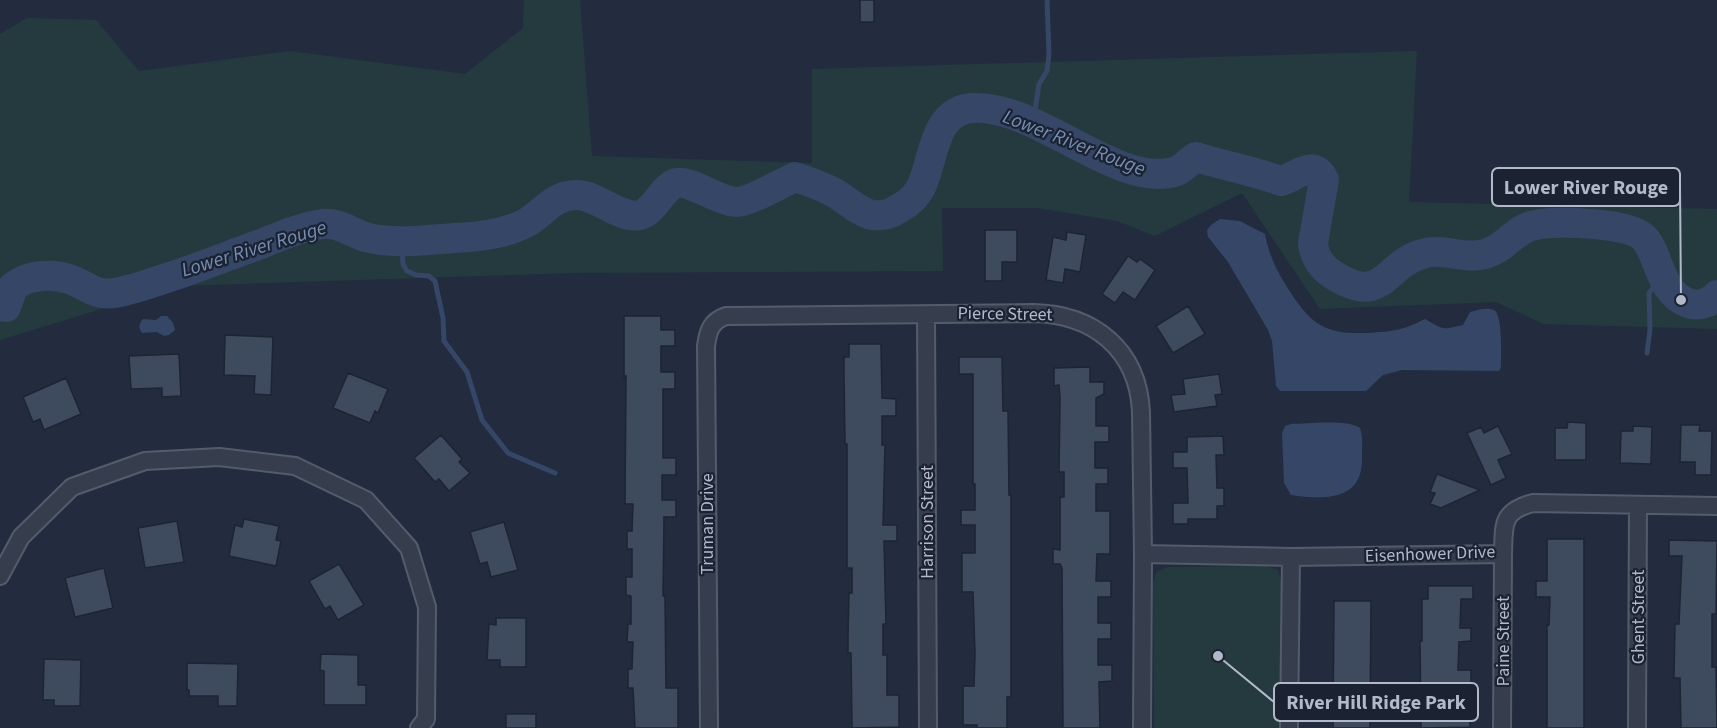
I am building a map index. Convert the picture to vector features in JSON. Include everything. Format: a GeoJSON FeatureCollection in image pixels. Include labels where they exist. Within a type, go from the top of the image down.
{"type":"FeatureCollection","features":[{"type":"Feature","properties":{"kind":"street","name":"Pierce Street"},"geometry":{"type":"LineString","coordinates":[[714,323],[726,316],[1054,313],[1092,326],[1121,351],[1133,375],[1140,402],[1143,554],[1142,728]]}},
{"type":"Feature","properties":{"kind":"street","name":"Harrison Street"},"geometry":{"type":"LineString","coordinates":[[926,315],[928,728]]}},
{"type":"Feature","properties":{"kind":"street","name":"Truman Drive"},"geometry":{"type":"LineString","coordinates":[[709,728],[706,346],[709,329],[714,323]]}},
{"type":"Feature","properties":{"kind":"street"},"geometry":{"type":"LineString","coordinates":[[0,576],[21,537],[72,487],[145,461],[219,457],[295,466],[366,500],[409,548],[427,607],[424,725]]}},
{"type":"Feature","properties":{"kind":"street","name":"Eisenhower Drive"},"geometry":{"type":"LineString","coordinates":[[1143,554],[1291,557],[1503,554],[1507,518],[1517,507],[1533,503],[1717,506]]}},
{"type":"Feature","properties":{"kind":"street","name":"Ghent Street"},"geometry":{"type":"LineString","coordinates":[[1637,728],[1638,506]]}},
{"type":"Feature","properties":{"kind":"street","name":"Paine Street"},"geometry":{"type":"LineString","coordinates":[[1502,728],[1503,554]]}},
{"type":"Feature","properties":{"kind":"street"},"geometry":{"type":"LineString","coordinates":[[1289,728],[1291,557]]}},
{"type":"Feature","properties":{"kind":"green space"},"geometry":{"type":"Polygon","coordinates":[[[524,0],[580,0],[592,156],[812,163],[812,69],[1417,51],[1409,202],[1717,209],[1717,329],[1543,324],[1496,302],[1320,309],[1242,193],[1155,236],[1117,221],[1037,208],[942,208],[943,271],[574,273],[177,286],[0,340],[0,34],[27,18],[96,20],[139,71],[290,51],[465,74],[523,28],[524,0]]]}},
{"type":"Feature","properties":{"kind":"green space"},"geometry":{"type":"Polygon","coordinates":[[[1266,566],[1278,570],[1282,583],[1281,728],[1154,728],[1153,584],[1156,572],[1168,567],[1266,566]]]}},
{"type":"Feature","properties":{"kind":"water"},"geometry":{"type":"Polygon","coordinates":[[[1220,219],[1240,221],[1265,234],[1275,265],[1299,305],[1314,321],[1331,330],[1353,333],[1386,332],[1407,327],[1425,319],[1440,327],[1451,328],[1463,325],[1470,312],[1494,310],[1497,313],[1500,328],[1501,367],[1499,371],[1402,370],[1383,375],[1366,391],[1280,391],[1276,386],[1272,341],[1268,330],[1228,262],[1208,237],[1207,230],[1220,219]]]}},
{"type":"Feature","properties":{"kind":"water"},"geometry":{"type":"Polygon","coordinates":[[[161,316],[167,316],[175,330],[164,336],[157,332],[142,333],[140,326],[143,319],[156,320],[161,316]]]}},
{"type":"Feature","properties":{"kind":"water"},"geometry":{"type":"Polygon","coordinates":[[[1337,423],[1360,428],[1362,435],[1361,471],[1357,482],[1350,489],[1329,497],[1291,495],[1284,483],[1282,433],[1285,426],[1337,423]]]}},
{"type":"Feature","properties":{"kind":"building"},"geometry":{"type":"Polygon","coordinates":[[[860,0],[874,0],[874,22],[860,22],[860,0]]]}},
{"type":"Feature","properties":{"kind":"building"},"geometry":{"type":"Polygon","coordinates":[[[985,230],[1017,230],[1017,262],[1002,262],[1002,281],[985,281],[985,230]]]}},
{"type":"Feature","properties":{"kind":"building"},"geometry":{"type":"Polygon","coordinates":[[[1067,232],[1086,235],[1080,272],[1065,269],[1063,283],[1046,280],[1053,237],[1066,240],[1067,232]]]}},
{"type":"Feature","properties":{"kind":"building"},"geometry":{"type":"Polygon","coordinates":[[[1128,256],[1137,262],[1140,259],[1155,270],[1135,300],[1123,292],[1115,303],[1102,294],[1128,256]]]}},
{"type":"Feature","properties":{"kind":"building"},"geometry":{"type":"Polygon","coordinates":[[[1188,306],[1205,334],[1173,353],[1156,326],[1188,306]]]}},
{"type":"Feature","properties":{"kind":"building"},"geometry":{"type":"Polygon","coordinates":[[[624,316],[661,316],[661,330],[675,330],[675,346],[661,346],[661,372],[675,372],[675,389],[663,389],[663,458],[676,458],[676,475],[662,475],[662,500],[676,500],[676,517],[664,517],[663,596],[665,596],[666,688],[678,688],[678,728],[635,728],[633,688],[628,688],[628,669],[632,669],[633,642],[627,642],[628,624],[631,624],[631,596],[626,595],[626,577],[632,577],[632,549],[627,549],[627,531],[632,531],[633,504],[625,504],[624,316]]]}},
{"type":"Feature","properties":{"kind":"building"},"geometry":{"type":"Polygon","coordinates":[[[225,335],[273,337],[271,395],[254,394],[255,376],[224,375],[225,335]]]}},
{"type":"Feature","properties":{"kind":"building"},"geometry":{"type":"Polygon","coordinates":[[[849,344],[881,344],[882,398],[896,399],[896,416],[882,416],[882,445],[885,445],[883,525],[897,525],[897,541],[884,541],[886,624],[883,624],[883,655],[887,655],[887,695],[899,695],[899,727],[852,728],[851,653],[848,653],[848,636],[852,568],[847,568],[847,444],[845,444],[844,375],[844,357],[849,357],[849,344]]]}},
{"type":"Feature","properties":{"kind":"building"},"geometry":{"type":"Polygon","coordinates":[[[179,354],[181,396],[162,397],[162,388],[131,389],[129,356],[179,354]]]}},
{"type":"Feature","properties":{"kind":"building"},"geometry":{"type":"Polygon","coordinates":[[[959,357],[1002,357],[1003,411],[1008,411],[1009,495],[1011,495],[1011,697],[1007,697],[1007,728],[977,728],[977,725],[963,725],[963,686],[974,686],[975,654],[973,592],[962,592],[962,553],[975,553],[975,525],[961,525],[961,510],[975,510],[975,484],[973,484],[973,374],[959,374],[959,357]]]}},
{"type":"Feature","properties":{"kind":"building"},"geometry":{"type":"Polygon","coordinates":[[[1090,367],[1090,382],[1104,382],[1104,394],[1096,398],[1096,426],[1109,426],[1109,442],[1095,442],[1095,468],[1108,468],[1108,484],[1096,484],[1096,511],[1110,511],[1110,554],[1097,554],[1096,581],[1111,581],[1111,597],[1098,597],[1098,623],[1111,623],[1111,639],[1098,639],[1098,665],[1112,665],[1112,681],[1099,682],[1100,728],[1063,728],[1062,568],[1060,564],[1053,564],[1053,549],[1060,550],[1060,497],[1064,497],[1064,472],[1059,472],[1060,398],[1059,385],[1054,386],[1054,368],[1090,367]]]}},
{"type":"Feature","properties":{"kind":"building"},"geometry":{"type":"Polygon","coordinates":[[[348,373],[388,389],[378,413],[375,411],[370,423],[333,408],[348,373]]]}},
{"type":"Feature","properties":{"kind":"building"},"geometry":{"type":"Polygon","coordinates":[[[1219,374],[1222,394],[1215,395],[1217,406],[1174,412],[1171,395],[1185,394],[1183,379],[1219,374]]]}},
{"type":"Feature","properties":{"kind":"building"},"geometry":{"type":"Polygon","coordinates":[[[66,378],[81,414],[44,430],[40,419],[33,422],[23,397],[66,378]]]}},
{"type":"Feature","properties":{"kind":"building"},"geometry":{"type":"Polygon","coordinates":[[[1568,422],[1586,423],[1586,460],[1555,460],[1555,428],[1567,428],[1568,422]]]}},
{"type":"Feature","properties":{"kind":"building"},"geometry":{"type":"Polygon","coordinates":[[[1681,425],[1700,425],[1699,431],[1712,431],[1711,475],[1695,475],[1695,462],[1680,462],[1681,425]]]}},
{"type":"Feature","properties":{"kind":"building"},"geometry":{"type":"Polygon","coordinates":[[[1498,426],[1512,454],[1498,460],[1506,478],[1491,485],[1467,433],[1481,427],[1484,433],[1498,426]]]}},
{"type":"Feature","properties":{"kind":"building"},"geometry":{"type":"Polygon","coordinates":[[[1633,426],[1652,427],[1651,464],[1620,463],[1621,431],[1633,431],[1633,426]]]}},
{"type":"Feature","properties":{"kind":"building"},"geometry":{"type":"Polygon","coordinates":[[[441,435],[462,459],[459,462],[470,473],[449,491],[439,479],[435,482],[414,458],[441,435]]]}},
{"type":"Feature","properties":{"kind":"building"},"geometry":{"type":"Polygon","coordinates":[[[1223,436],[1224,455],[1216,455],[1217,488],[1224,488],[1224,506],[1217,506],[1217,519],[1188,519],[1188,524],[1173,524],[1173,503],[1188,503],[1187,468],[1173,468],[1173,452],[1187,452],[1187,437],[1223,436]]]}},
{"type":"Feature","properties":{"kind":"building"},"geometry":{"type":"Polygon","coordinates":[[[1437,474],[1480,490],[1441,508],[1430,504],[1435,493],[1430,492],[1437,474]]]}},
{"type":"Feature","properties":{"kind":"building"},"geometry":{"type":"Polygon","coordinates":[[[244,519],[279,526],[276,540],[281,541],[276,566],[229,556],[235,525],[242,527],[244,519]]]}},
{"type":"Feature","properties":{"kind":"building"},"geometry":{"type":"Polygon","coordinates":[[[177,521],[184,562],[145,568],[138,528],[177,521]]]}},
{"type":"Feature","properties":{"kind":"building"},"geometry":{"type":"Polygon","coordinates":[[[504,522],[518,570],[491,577],[487,562],[480,564],[470,532],[504,522]]]}},
{"type":"Feature","properties":{"kind":"building"},"geometry":{"type":"Polygon","coordinates":[[[1547,539],[1584,539],[1584,728],[1547,728],[1547,625],[1549,625],[1550,597],[1536,597],[1536,581],[1547,581],[1547,539]]]}},
{"type":"Feature","properties":{"kind":"building"},"geometry":{"type":"Polygon","coordinates":[[[1669,540],[1717,541],[1716,614],[1712,614],[1712,667],[1716,667],[1717,728],[1681,728],[1680,678],[1674,678],[1675,624],[1679,624],[1682,556],[1669,556],[1669,540]]]}},
{"type":"Feature","properties":{"kind":"building"},"geometry":{"type":"Polygon","coordinates":[[[339,564],[364,605],[338,620],[330,606],[325,609],[309,581],[339,564]]]}},
{"type":"Feature","properties":{"kind":"building"},"geometry":{"type":"Polygon","coordinates":[[[104,568],[113,608],[75,617],[65,578],[104,568]]]}},
{"type":"Feature","properties":{"kind":"building"},"geometry":{"type":"Polygon","coordinates":[[[1428,586],[1473,586],[1473,599],[1461,599],[1460,628],[1471,628],[1471,641],[1459,642],[1458,670],[1471,670],[1471,684],[1459,683],[1459,713],[1470,713],[1470,727],[1421,728],[1422,599],[1428,599],[1428,586]]]}},
{"type":"Feature","properties":{"kind":"building"},"geometry":{"type":"Polygon","coordinates":[[[1334,601],[1371,601],[1370,728],[1333,728],[1334,601]]]}},
{"type":"Feature","properties":{"kind":"building"},"geometry":{"type":"Polygon","coordinates":[[[496,618],[526,618],[526,667],[500,667],[500,660],[487,660],[489,624],[496,625],[496,618]]]}},
{"type":"Feature","properties":{"kind":"building"},"geometry":{"type":"Polygon","coordinates":[[[321,654],[358,655],[358,685],[366,685],[366,705],[324,705],[324,671],[320,670],[321,654]]]}},
{"type":"Feature","properties":{"kind":"building"},"geometry":{"type":"Polygon","coordinates":[[[44,659],[81,660],[80,706],[54,706],[54,700],[43,700],[44,659]]]}},
{"type":"Feature","properties":{"kind":"building"},"geometry":{"type":"Polygon","coordinates":[[[187,663],[238,664],[237,706],[218,706],[218,696],[189,696],[187,663]]]}},
{"type":"Feature","properties":{"kind":"building"},"geometry":{"type":"Polygon","coordinates":[[[506,714],[536,714],[536,728],[506,728],[506,714]]]}},
{"type":"Feature","properties":{"kind":"waterway"},"geometry":{"type":"LineString","coordinates":[[1033,123],[1039,84],[1047,71],[1049,54],[1047,0]]}},
{"type":"Feature","properties":{"kind":"waterway","name":"Lower River Rouge"},"geometry":{"type":"LineString","coordinates":[[0,306],[6,307],[13,287],[32,278],[62,277],[101,293],[115,293],[176,275],[291,232],[322,224],[341,226],[369,238],[390,241],[473,237],[518,227],[560,198],[576,195],[592,198],[625,214],[640,215],[650,209],[667,189],[677,183],[683,183],[737,202],[757,196],[795,177],[833,192],[867,213],[886,214],[905,205],[919,191],[936,139],[949,118],[959,111],[972,108],[997,110],[1023,119],[1102,158],[1151,174],[1177,171],[1196,157],[1281,181],[1309,169],[1315,170],[1324,180],[1313,243],[1315,253],[1327,270],[1351,284],[1364,287],[1374,285],[1409,259],[1422,254],[1430,252],[1469,256],[1485,254],[1498,248],[1528,227],[1574,223],[1622,228],[1643,237],[1649,244],[1665,282],[1678,298],[1696,305],[1704,304],[1717,295]]}},
{"type":"Feature","properties":{"kind":"waterway"},"geometry":{"type":"LineString","coordinates":[[401,241],[403,264],[407,271],[416,275],[429,276],[435,281],[443,318],[444,341],[467,372],[482,420],[508,453],[555,473]]}},
{"type":"Feature","properties":{"kind":"waterway"},"geometry":{"type":"LineString","coordinates":[[1647,353],[1650,330],[1649,293],[1662,276]]}},
{"type":"Feature","properties":{"kind":"place","name":"Lower River Rouge"},"geometry":{"type":"Point","coordinates":[1681,300]}},
{"type":"Feature","properties":{"kind":"place","name":"River Hill Ridge Park"},"geometry":{"type":"Point","coordinates":[1218,656]}}]}
